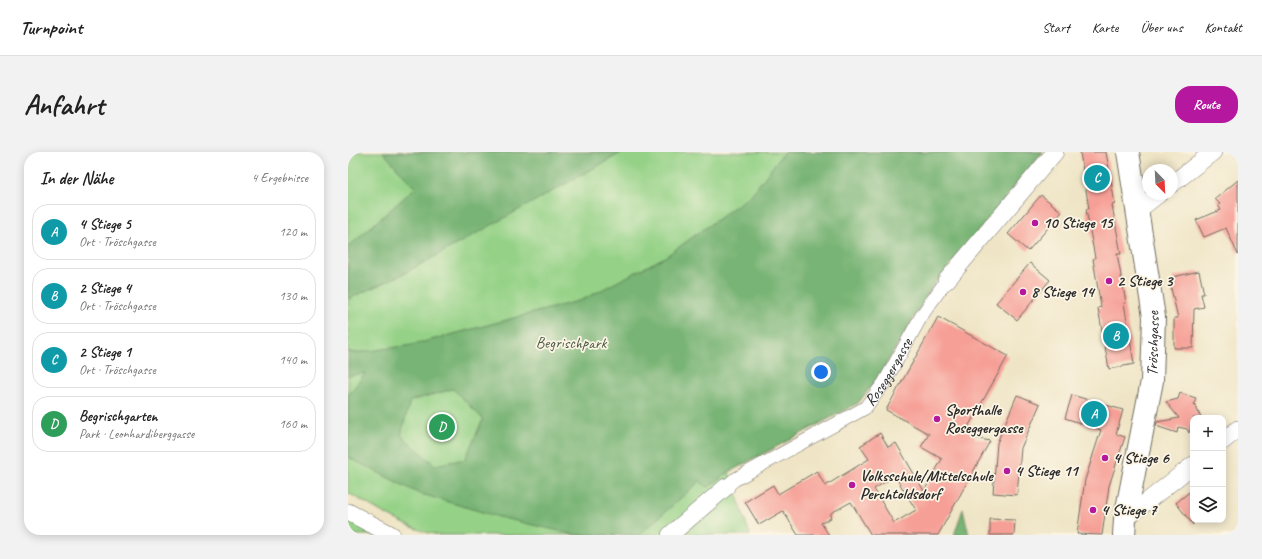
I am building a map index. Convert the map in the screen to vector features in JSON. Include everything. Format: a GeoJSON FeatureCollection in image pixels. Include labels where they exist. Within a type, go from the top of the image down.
{"type":"FeatureCollection","features":[{"type":"Feature","properties":{"kind":"street","name":"Roseggergasse"},"geometry":{"type":"LineString","coordinates":[[670,535],[734,480],[865,408],[884,383],[922,314],[946,281],[1055,152]]}},
{"type":"Feature","properties":{"kind":"street","name":"Tröschgasse"},"geometry":{"type":"LineString","coordinates":[[1125,527],[1152,381],[1154,317],[1128,152]]}},
{"type":"Feature","properties":{"kind":"street"},"geometry":{"type":"LineString","coordinates":[[1178,179],[1213,152]]}},
{"type":"Feature","properties":{"kind":"street"},"geometry":{"type":"LineString","coordinates":[[1137,211],[1151,200]]}},
{"type":"Feature","properties":{"kind":"street"},"geometry":{"type":"LineString","coordinates":[[1226,439],[1238,429]]}},
{"type":"Feature","properties":{"kind":"street"},"geometry":{"type":"LineString","coordinates":[[1125,527],[1190,468]]}},
{"type":"Feature","properties":{"kind":"street"},"geometry":{"type":"LineString","coordinates":[[348,512],[392,535]]}},
{"type":"Feature","properties":{"kind":"green space","name":"Begrischpark"},"geometry":{"type":"Polygon","coordinates":[[[348,152],[1043,152],[931,288],[878,378],[858,403],[729,472],[750,535],[438,535],[403,523],[348,493],[348,152]]]}},
{"type":"Feature","properties":{"kind":"green space"},"geometry":{"type":"Polygon","coordinates":[[[383,152],[623,152],[405,273],[348,299],[348,247],[415,188],[383,152]]]}},
{"type":"Feature","properties":{"kind":"green space","name":"Begrischpark"},"geometry":{"type":"Polygon","coordinates":[[[784,152],[1043,152],[931,288],[878,378],[858,403],[729,472],[707,488],[700,481],[639,535],[576,535],[499,517],[418,493],[348,457],[348,396],[365,373],[348,376],[348,351],[354,353],[412,345],[582,300],[665,257],[751,195],[784,152]],[[453,389],[410,401],[401,435],[435,465],[465,459],[483,419],[453,389]]]}},
{"type":"Feature","properties":{"kind":"green space"},"geometry":{"type":"Polygon","coordinates":[[[963,509],[969,535],[954,535],[963,509]]]}},
{"type":"Feature","properties":{"kind":"green space"},"geometry":{"type":"Polygon","coordinates":[[[348,518],[380,535],[348,535],[348,518]]]}},
{"type":"Feature","properties":{"kind":"building"},"geometry":{"type":"Polygon","coordinates":[[[1080,152],[1106,152],[1115,204],[1112,205],[1121,254],[1117,254],[1126,303],[1124,303],[1134,364],[1109,369],[1098,308],[1101,307],[1093,259],[1095,258],[1086,209],[1089,209],[1080,152]]]}},
{"type":"Feature","properties":{"kind":"building"},"geometry":{"type":"Polygon","coordinates":[[[1238,180],[1238,255],[1226,228],[1204,237],[1196,220],[1221,210],[1218,205],[1220,204],[1215,199],[1238,180]]]}},
{"type":"Feature","properties":{"kind":"building","name":"10 Stiege 15"},"geometry":{"type":"Polygon","coordinates":[[[1041,195],[1062,212],[1028,251],[1008,234],[1041,195]]]}},
{"type":"Feature","properties":{"kind":"building","name":"8 Stiege 14"},"geometry":{"type":"Polygon","coordinates":[[[1030,263],[1050,280],[1017,320],[996,303],[1030,263]]]}},
{"type":"Feature","properties":{"kind":"building"},"geometry":{"type":"Polygon","coordinates":[[[1199,271],[1204,294],[1201,294],[1204,307],[1194,309],[1193,348],[1174,348],[1174,318],[1178,318],[1170,284],[1174,283],[1173,277],[1199,271]]]}},
{"type":"Feature","properties":{"kind":"building"},"geometry":{"type":"Polygon","coordinates":[[[938,317],[1008,356],[968,427],[975,431],[975,438],[990,441],[938,535],[871,535],[851,502],[831,513],[831,518],[821,523],[829,535],[798,535],[783,511],[759,525],[745,502],[773,485],[778,494],[817,471],[825,486],[869,459],[860,446],[880,433],[888,447],[896,443],[924,491],[942,459],[921,447],[929,434],[886,410],[938,317]],[[895,476],[874,489],[894,523],[916,510],[895,476]]]}},
{"type":"Feature","properties":{"kind":"building"},"geometry":{"type":"Polygon","coordinates":[[[1180,393],[1196,398],[1194,404],[1200,415],[1190,415],[1189,433],[1187,429],[1178,427],[1177,433],[1156,426],[1157,422],[1179,418],[1166,402],[1178,399],[1180,393]]]}},
{"type":"Feature","properties":{"kind":"building"},"geometry":{"type":"Polygon","coordinates":[[[1017,395],[1040,404],[1021,448],[1017,495],[993,493],[997,443],[1017,395]]]}},
{"type":"Feature","properties":{"kind":"building"},"geometry":{"type":"Polygon","coordinates":[[[1072,395],[1123,410],[1116,434],[1125,437],[1109,486],[1102,535],[1077,534],[1085,480],[1101,430],[1065,418],[1072,395]]]}},
{"type":"Feature","properties":{"kind":"building"},"geometry":{"type":"Polygon","coordinates":[[[1190,491],[1190,521],[1176,503],[1190,491]]]}},
{"type":"Feature","properties":{"kind":"building"},"geometry":{"type":"Polygon","coordinates":[[[990,519],[1015,520],[1014,535],[990,535],[990,519]]]}},
{"type":"Feature","properties":{"kind":"place","name":"2 Stiege 1"},"geometry":{"type":"Point","coordinates":[1097,178]}},
{"type":"Feature","properties":{"kind":"place","name":"10 Stiege 15"},"geometry":{"type":"Point","coordinates":[1035,223]}},
{"type":"Feature","properties":{"kind":"place","name":"2 Stiege 3"},"geometry":{"type":"Point","coordinates":[1109,281]}},
{"type":"Feature","properties":{"kind":"place","name":"8 Stiege 14"},"geometry":{"type":"Point","coordinates":[1023,292]}},
{"type":"Feature","properties":{"kind":"place","name":"2 Stiege 4"},"geometry":{"type":"Point","coordinates":[1116,336]}},
{"type":"Feature","properties":{"kind":"place","name":"4 Stiege 5"},"geometry":{"type":"Point","coordinates":[1094,414]}},
{"type":"Feature","properties":{"kind":"place","name":"Sporthalle Roseggergasse"},"geometry":{"type":"Point","coordinates":[937,419]}},
{"type":"Feature","properties":{"kind":"place","name":"Begrischgarten"},"geometry":{"type":"Point","coordinates":[442,427]}},
{"type":"Feature","properties":{"kind":"place","name":"4 Stiege 6"},"geometry":{"type":"Point","coordinates":[1105,458]}},
{"type":"Feature","properties":{"kind":"place","name":"4 Stiege 11"},"geometry":{"type":"Point","coordinates":[1007,471]}},
{"type":"Feature","properties":{"kind":"place","name":"Volksschule/Mittelschule Perchtoldsdorf"},"geometry":{"type":"Point","coordinates":[852,485]}},
{"type":"Feature","properties":{"kind":"place","name":"4 Stiege 7"},"geometry":{"type":"Point","coordinates":[1093,510]}}]}
